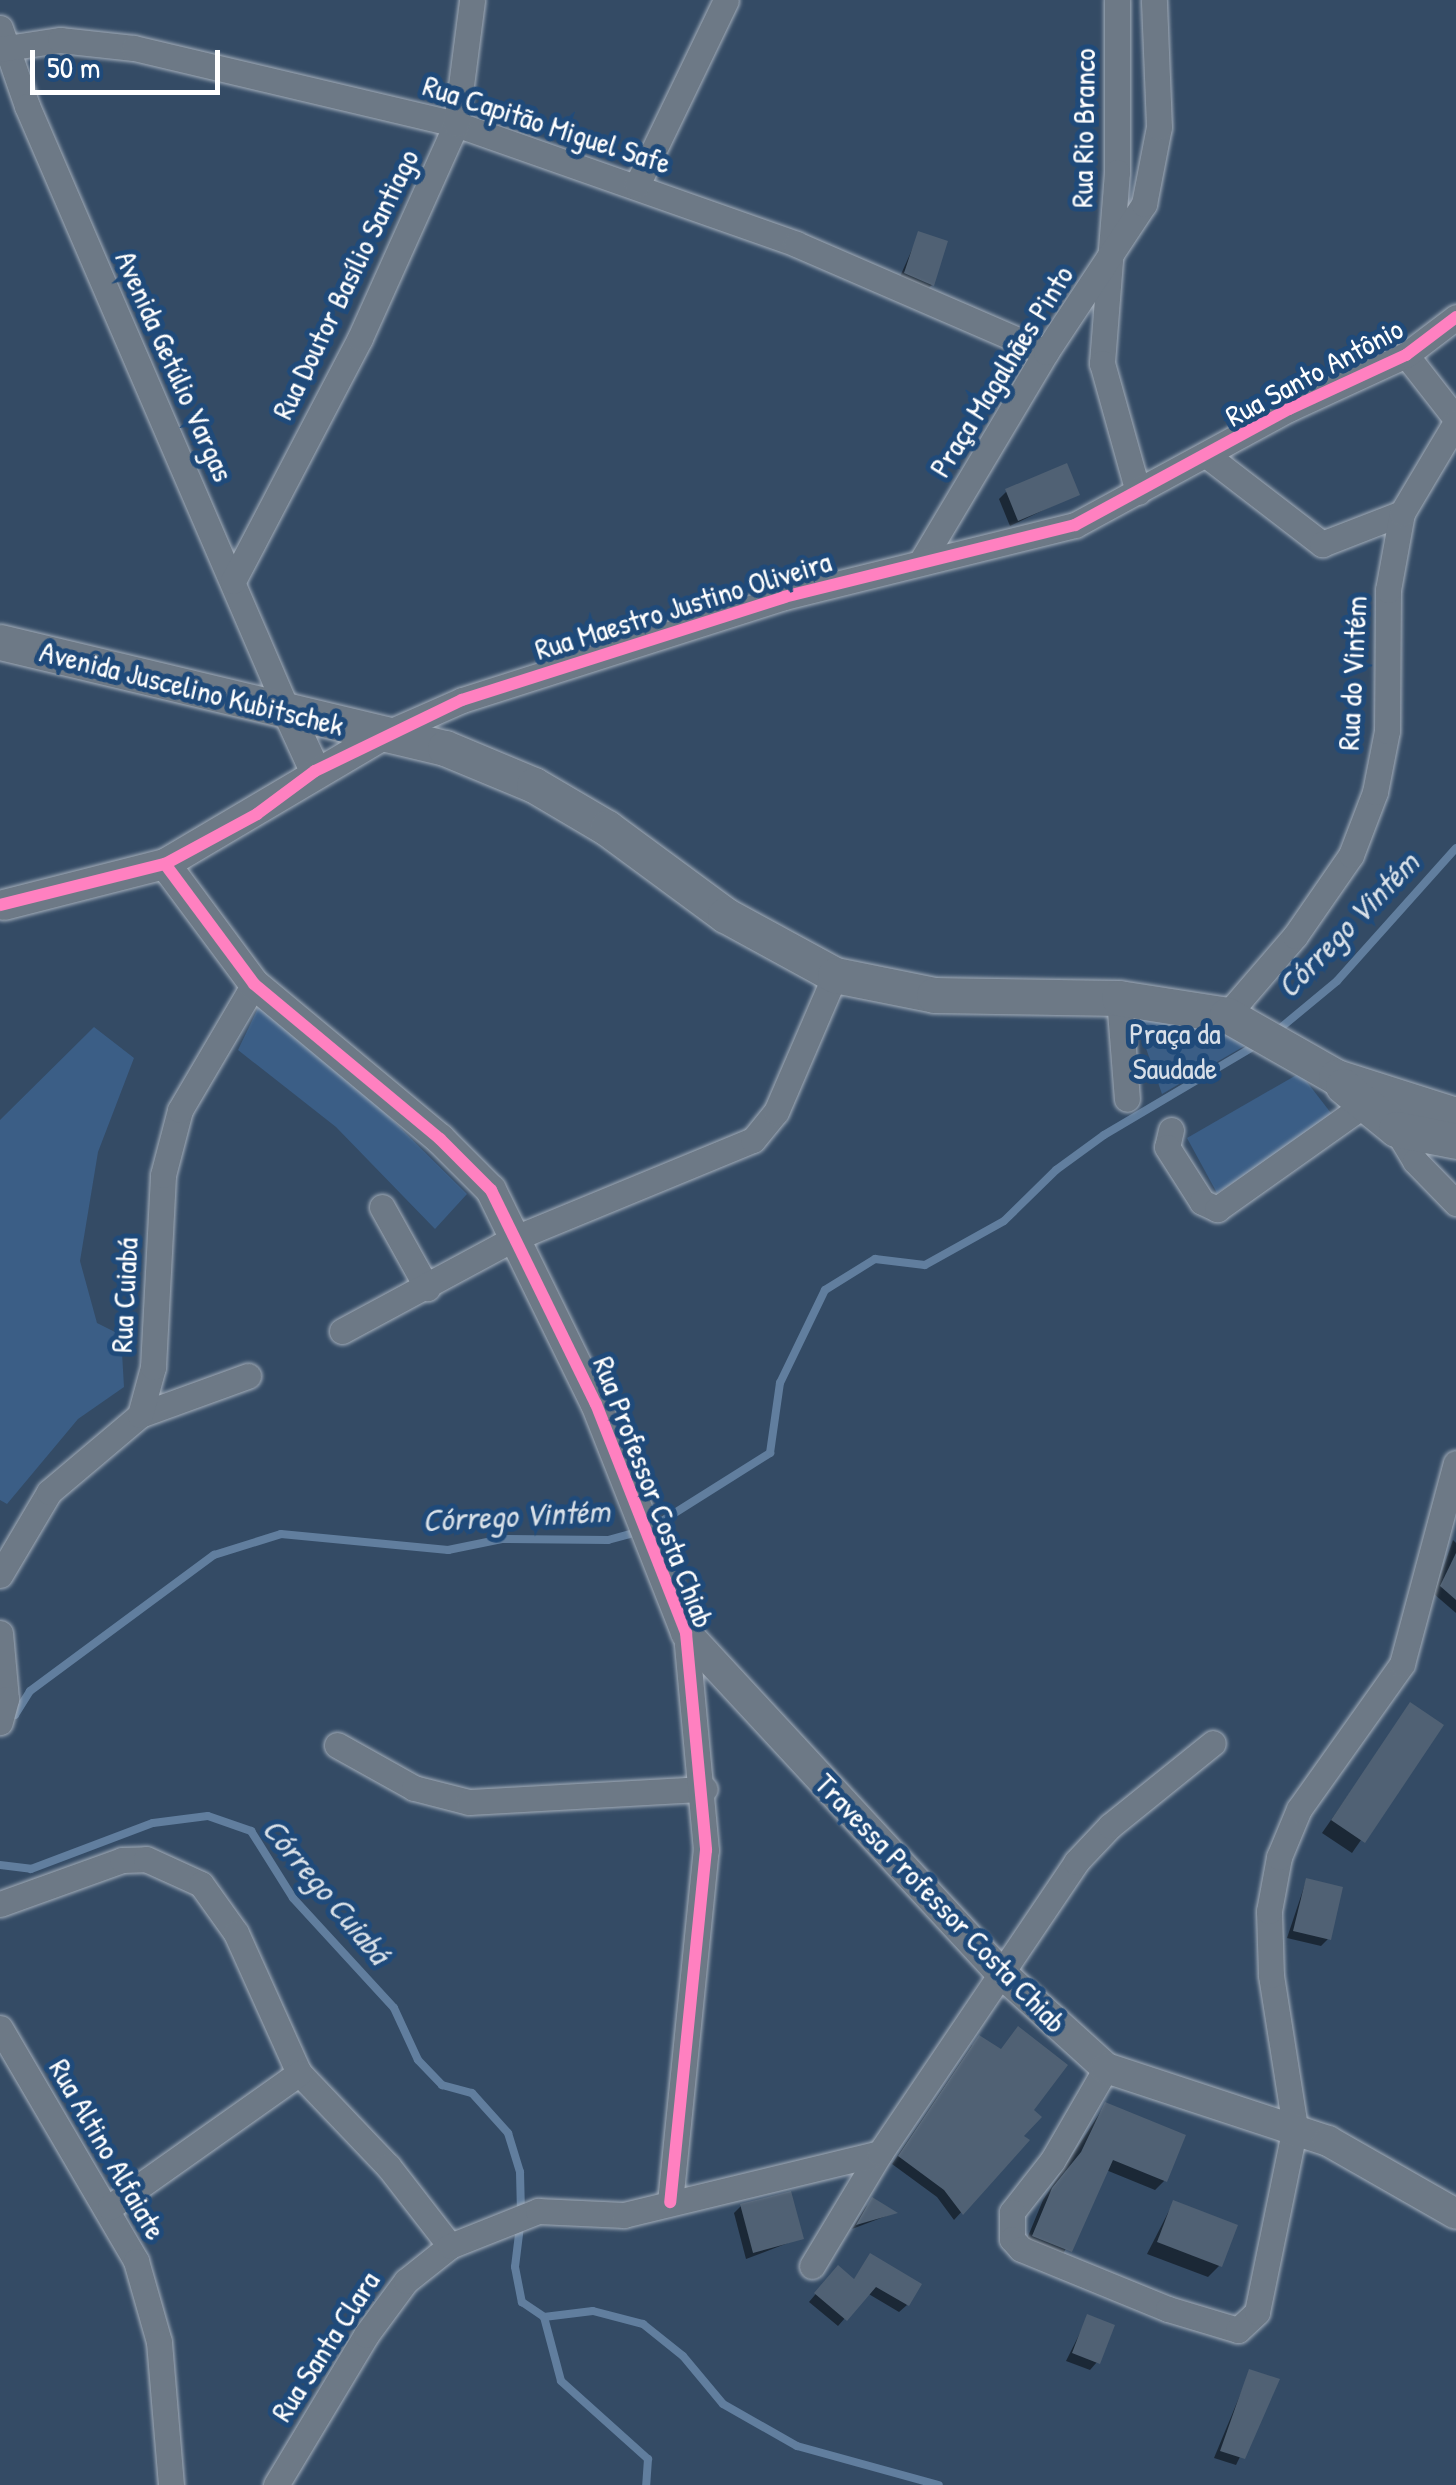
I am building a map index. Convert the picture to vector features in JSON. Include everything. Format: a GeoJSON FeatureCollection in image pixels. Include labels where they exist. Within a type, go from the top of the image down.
{"type":"FeatureCollection","features":[{"type":"Feature","properties":{"kind":"main road","name":"Avenida Juscelino Kubitschek"},"geometry":{"type":"LineString","coordinates":[[0,642],[445,748],[534,785],[607,828],[725,915],[834,974],[934,995],[1118,998]]}},
{"type":"Feature","properties":{"kind":"main road"},"geometry":{"type":"LineString","coordinates":[[1118,998],[1226,1015],[1261,1029],[1373,1099],[1456,1115]]}},
{"type":"Feature","properties":{"kind":"main road"},"geometry":{"type":"LineString","coordinates":[[1373,1099],[1396,1129],[1456,1142]]}},
{"type":"Feature","properties":{"kind":"street","name":"Rua Doutor Basílio Santiago"},"geometry":{"type":"LineString","coordinates":[[233,581],[360,338],[456,124],[472,0]]}},
{"type":"Feature","properties":{"kind":"street"},"geometry":{"type":"LineString","coordinates":[[638,185],[726,0]]}},
{"type":"Feature","properties":{"kind":"street","name":"Rua Rio Branco"},"geometry":{"type":"LineString","coordinates":[[1111,258],[1117,0]]}},
{"type":"Feature","properties":{"kind":"street"},"geometry":{"type":"LineString","coordinates":[[1111,258],[1156,171],[1154,0]]}},
{"type":"Feature","properties":{"kind":"street","name":"Rua Capitão Miguel Safe"},"geometry":{"type":"LineString","coordinates":[[2,41],[60,40],[134,48],[456,124],[638,185],[814,252],[1046,352]]}},
{"type":"Feature","properties":{"kind":"street","name":"Avenida Getúlio Vargas"},"geometry":{"type":"LineString","coordinates":[[2,41],[287,710]]}},
{"type":"Feature","properties":{"kind":"street","name":"Praça Magalhães Pinto"},"geometry":{"type":"LineString","coordinates":[[921,562],[1046,352],[1111,258]]}},
{"type":"Feature","properties":{"kind":"street","name":"Praça Magalhães Pinto"},"geometry":{"type":"LineString","coordinates":[[1111,258],[1102,362],[1138,492]]}},
{"type":"Feature","properties":{"kind":"street","name":"Rua Santo Antônio"},"geometry":{"type":"LineString","coordinates":[[1138,492],[1208,457],[1289,409],[1406,355],[1456,317]]}},
{"type":"Feature","properties":{"kind":"street"},"geometry":{"type":"LineString","coordinates":[[1406,355],[1456,421]]}},
{"type":"Feature","properties":{"kind":"street","name":"Rua do Vintém"},"geometry":{"type":"LineString","coordinates":[[1226,1015],[1295,936],[1351,854],[1375,792],[1387,732],[1388,590],[1402,514],[1456,421]]}},
{"type":"Feature","properties":{"kind":"street","name":"Rua Santo Antônio"},"geometry":{"type":"LineString","coordinates":[[1208,457],[1322,544],[1402,514]]}},
{"type":"Feature","properties":{"kind":"street"},"geometry":{"type":"LineString","coordinates":[[921,562],[1075,525],[1138,492]]}},
{"type":"Feature","properties":{"kind":"street","name":"Rua Maestro Justino Oliveira"},"geometry":{"type":"LineString","coordinates":[[385,734],[462,700],[784,597],[921,562]]}},
{"type":"Feature","properties":{"kind":"street"},"geometry":{"type":"LineString","coordinates":[[287,710],[315,770]]}},
{"type":"Feature","properties":{"kind":"street"},"geometry":{"type":"LineString","coordinates":[[1,909],[164,864],[257,814],[315,770],[385,734]]}},
{"type":"Feature","properties":{"kind":"street","name":"Rua Professor Costa Chiab"},"geometry":{"type":"LineString","coordinates":[[164,864],[254,984],[440,1139],[491,1190],[580,1368],[686,1633],[705,1788],[706,1850],[670,2202]]}},
{"type":"Feature","properties":{"kind":"street"},"geometry":{"type":"LineString","coordinates":[[342,1331],[515,1238],[754,1140],[776,1112],[834,974]]}},
{"type":"Feature","properties":{"kind":"street","name":"Rua Cuiabá"},"geometry":{"type":"LineString","coordinates":[[140,1414],[154,1367],[162,1175],[180,1110],[254,984]]}},
{"type":"Feature","properties":{"kind":"street"},"geometry":{"type":"LineString","coordinates":[[1118,998],[1126,1099]]}},
{"type":"Feature","properties":{"kind":"street"},"geometry":{"type":"LineString","coordinates":[[1170,1130],[1167,1146],[1202,1202],[1218,1209],[1373,1099]]}},
{"type":"Feature","properties":{"kind":"street"},"geometry":{"type":"LineString","coordinates":[[1396,1129],[1415,1161],[1456,1203]]}},
{"type":"Feature","properties":{"kind":"street"},"geometry":{"type":"LineString","coordinates":[[382,1208],[426,1288]]}},
{"type":"Feature","properties":{"kind":"street"},"geometry":{"type":"LineString","coordinates":[[0,1575],[49,1492],[140,1414],[248,1376]]}},
{"type":"Feature","properties":{"kind":"street"},"geometry":{"type":"LineString","coordinates":[[1106,2068],[1052,2161],[1012,2212],[1012,2239],[1021,2249],[1226,2330],[1251,2323],[1257,2312],[1294,2127],[1271,1975],[1269,1911],[1279,1857],[1299,1809],[1402,1664],[1456,1463]]}},
{"type":"Feature","properties":{"kind":"street","name":"Travessa Professor Costa Chiab"},"geometry":{"type":"LineString","coordinates":[[686,1633],[998,1970],[1106,2068],[1294,2127],[1456,2214]]}},
{"type":"Feature","properties":{"kind":"street"},"geometry":{"type":"LineString","coordinates":[[0,1634],[3,1710]]}},
{"type":"Feature","properties":{"kind":"street"},"geometry":{"type":"LineString","coordinates":[[812,2266],[998,1970],[1098,1838],[1213,1743]]}},
{"type":"Feature","properties":{"kind":"street"},"geometry":{"type":"LineString","coordinates":[[337,1745],[414,1788],[469,1802],[705,1788]]}},
{"type":"Feature","properties":{"kind":"street"},"geometry":{"type":"LineString","coordinates":[[0,1904],[122,1860],[146,1859],[201,1884],[236,1933],[299,2074],[388,2166],[450,2246]]}},
{"type":"Feature","properties":{"kind":"street","name":"Rua Altino Alfaiate"},"geometry":{"type":"LineString","coordinates":[[0,2028],[110,2207],[136,2261],[159,2342],[171,2485]]}},
{"type":"Feature","properties":{"kind":"street"},"geometry":{"type":"LineString","coordinates":[[110,2207],[299,2074]]}},
{"type":"Feature","properties":{"kind":"street"},"geometry":{"type":"LineString","coordinates":[[670,2202],[880,2154]]}},
{"type":"Feature","properties":{"kind":"street","name":"Rua Santa Clara"},"geometry":{"type":"LineString","coordinates":[[276,2485],[366,2334],[406,2281],[450,2246],[538,2210],[624,2215],[670,2202]]}},
{"type":"Feature","properties":{"kind":"green space"},"geometry":{"type":"Polygon","coordinates":[[[259,1006],[361,1089],[467,1194],[435,1229],[336,1127],[238,1050],[259,1006]]]}},
{"type":"Feature","properties":{"kind":"green space","name":"Praça da Saudade"},"geometry":{"type":"Polygon","coordinates":[[[1134,1014],[1183,1020],[1253,1041],[1162,1094],[1134,1014]]]}},
{"type":"Feature","properties":{"kind":"green space"},"geometry":{"type":"Polygon","coordinates":[[[94,1027],[134,1058],[98,1152],[80,1261],[97,1323],[121,1335],[124,1387],[78,1419],[7,1504],[0,1500],[0,1120],[94,1027]]]}},
{"type":"Feature","properties":{"kind":"green space","name":"Praça da Saudade"},"geometry":{"type":"Polygon","coordinates":[[[1300,1073],[1334,1117],[1217,1193],[1187,1138],[1300,1073]]]}},
{"type":"Feature","properties":{"kind":"building"},"geometry":{"type":"Polygon","coordinates":[[[918,231],[948,241],[934,286],[904,273],[918,231]]]}},
{"type":"Feature","properties":{"kind":"building"},"geometry":{"type":"Polygon","coordinates":[[[1067,463],[1080,495],[1018,521],[1005,489],[1067,463]]]}},
{"type":"Feature","properties":{"kind":"building"},"geometry":{"type":"Polygon","coordinates":[[[1456,1553],[1456,1600],[1440,1586],[1456,1553]]]}},
{"type":"Feature","properties":{"kind":"building"},"geometry":{"type":"Polygon","coordinates":[[[1410,1702],[1444,1725],[1365,1843],[1331,1820],[1410,1702]]]}},
{"type":"Feature","properties":{"kind":"building"},"geometry":{"type":"Polygon","coordinates":[[[1306,1878],[1343,1887],[1331,1940],[1293,1931],[1306,1878]]]}},
{"type":"Feature","properties":{"kind":"building"},"geometry":{"type":"Polygon","coordinates":[[[1018,2026],[1068,2065],[1034,2110],[1042,2117],[1024,2136],[1030,2140],[963,2215],[944,2190],[898,2156],[979,2035],[1001,2049],[1018,2026]]]}},
{"type":"Feature","properties":{"kind":"building"},"geometry":{"type":"Polygon","coordinates":[[[1105,2102],[1186,2135],[1167,2182],[1113,2160],[1072,2252],[1032,2236],[1052,2188],[1081,2152],[1105,2102]]]}},
{"type":"Feature","properties":{"kind":"building"},"geometry":{"type":"Polygon","coordinates":[[[791,2191],[804,2239],[753,2253],[740,2204],[791,2191]]]}},
{"type":"Feature","properties":{"kind":"building"},"geometry":{"type":"Polygon","coordinates":[[[872,2197],[898,2213],[856,2225],[872,2197]]]}},
{"type":"Feature","properties":{"kind":"building"},"geometry":{"type":"Polygon","coordinates":[[[1173,2200],[1238,2225],[1222,2267],[1157,2242],[1173,2200]]]}},
{"type":"Feature","properties":{"kind":"building"},"geometry":{"type":"Polygon","coordinates":[[[870,2253],[922,2284],[909,2306],[876,2287],[847,2321],[814,2293],[838,2265],[854,2279],[870,2253]]]}},
{"type":"Feature","properties":{"kind":"building"},"geometry":{"type":"Polygon","coordinates":[[[1087,2314],[1115,2325],[1100,2364],[1072,2353],[1087,2314]]]}},
{"type":"Feature","properties":{"kind":"building"},"geometry":{"type":"Polygon","coordinates":[[[1249,2369],[1280,2379],[1245,2459],[1220,2451],[1249,2369]]]}},
{"type":"Feature","properties":{"kind":"waterway","name":"Córrego Vintém"},"geometry":{"type":"LineString","coordinates":[[1278,1030],[1337,981],[1456,848]]}},
{"type":"Feature","properties":{"kind":"waterway","name":"Córrego Vintém"},"geometry":{"type":"LineString","coordinates":[[651,1528],[770,1453],[780,1383],[825,1290],[875,1259],[925,1265],[1004,1221],[1056,1170],[1104,1135],[1258,1044]]}},
{"type":"Feature","properties":{"kind":"waterway","name":"Córrego Vintém"},"geometry":{"type":"LineString","coordinates":[[6,1717],[15,1715],[30,1691],[214,1555],[281,1534],[448,1550],[502,1539],[608,1540],[638,1532]]}},
{"type":"Feature","properties":{"kind":"waterway","name":"Córrego Cuiabá"},"geometry":{"type":"LineString","coordinates":[[0,1865],[31,1869],[153,1823],[208,1816],[251,1831],[293,1898],[394,2008],[418,2060],[442,2085],[472,2093],[508,2133],[520,2172],[521,2212]]}},
{"type":"Feature","properties":{"kind":"waterway","name":"Córrego Cuiabá"},"geometry":{"type":"LineString","coordinates":[[520,2226],[515,2267],[522,2302],[544,2317],[593,2311],[643,2324],[683,2356],[723,2404],[797,2446],[939,2485]]}},
{"type":"Feature","properties":{"kind":"waterway"},"geometry":{"type":"LineString","coordinates":[[544,2317],[561,2381],[648,2459],[646,2485]]}},
{"type":"Feature","properties":{"kind":"cycle path"},"geometry":{"type":"LineString","coordinates":[[0,905],[165,864],[257,814],[315,771],[462,700],[784,597],[1075,525],[1289,409],[1406,355],[1456,317]]}},
{"type":"Feature","properties":{"kind":"cycle path"},"geometry":{"type":"LineString","coordinates":[[165,864],[254,984],[440,1139],[491,1190],[596,1404],[686,1633],[706,1850],[670,2202]]}}]}
